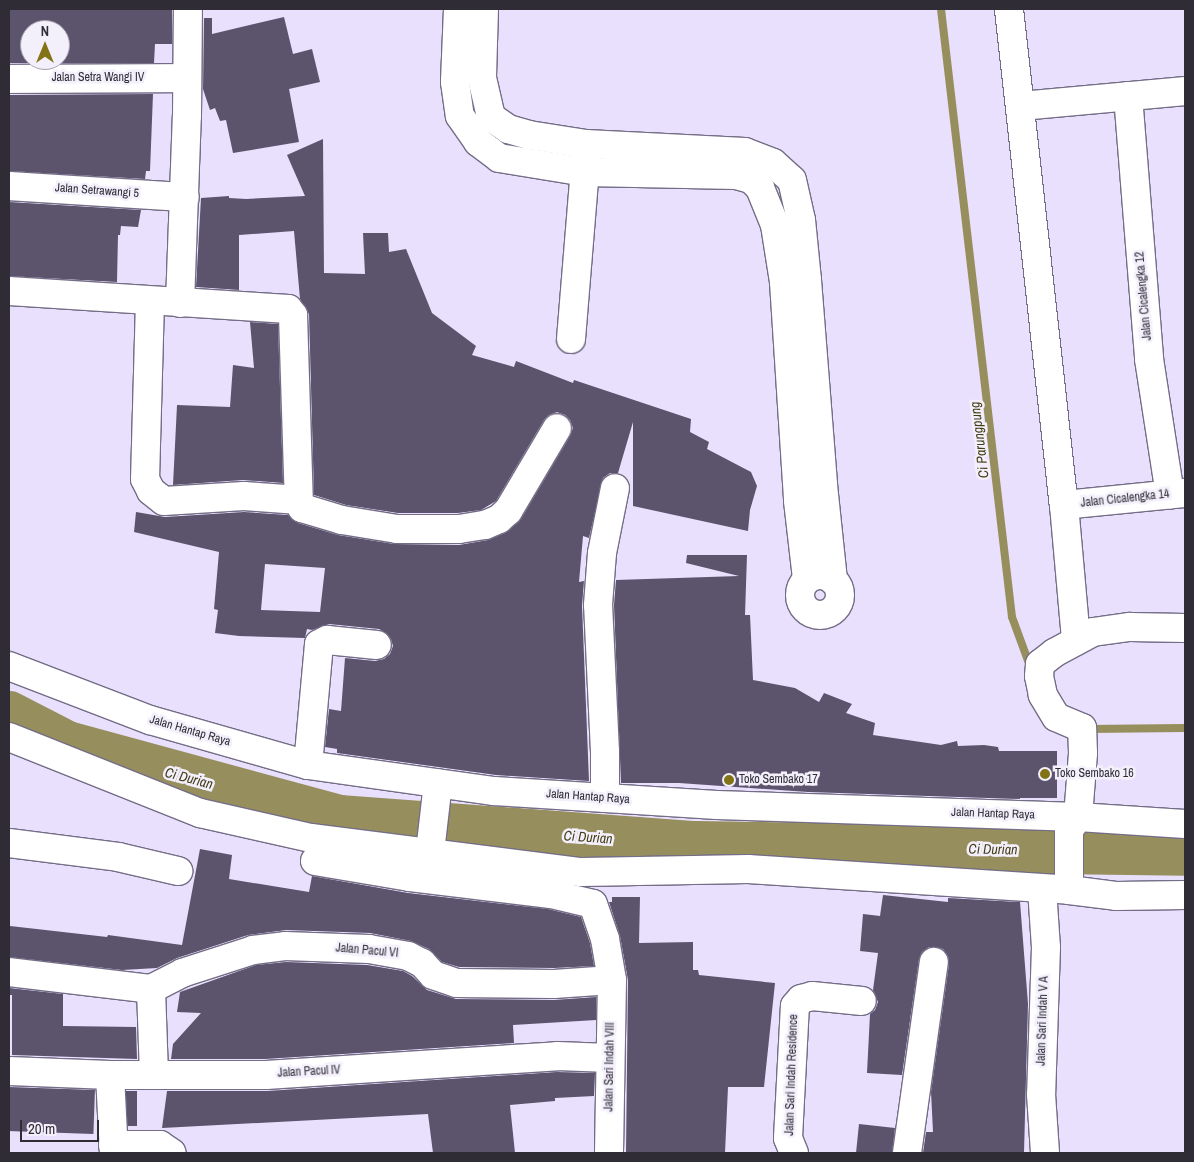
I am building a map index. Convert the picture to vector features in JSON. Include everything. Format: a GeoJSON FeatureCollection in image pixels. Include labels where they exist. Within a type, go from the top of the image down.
{"type":"FeatureCollection","features":[{"type":"Feature","properties":{"kind":"street"},"geometry":{"type":"LineString","coordinates":[[180,303],[185,197],[188,9]]}},
{"type":"Feature","properties":{"kind":"street"},"geometry":{"type":"LineString","coordinates":[[458,9],[455,82],[460,116],[478,142],[499,158],[585,172],[736,175],[751,178],[760,188],[796,281]]}},
{"type":"Feature","properties":{"kind":"street"},"geometry":{"type":"LineString","coordinates":[[484,9],[482,78],[491,117],[508,129],[530,135],[586,144],[745,152],[773,163],[792,180],[801,220],[796,281],[823,485],[820,580]]}},
{"type":"Feature","properties":{"kind":"street"},"geometry":{"type":"LineString","coordinates":[[1010,9],[1064,505],[1076,640]]}},
{"type":"Feature","properties":{"kind":"street","name":"Jalan Setra Wangi IV"},"geometry":{"type":"LineString","coordinates":[[9,79],[187,78]]}},
{"type":"Feature","properties":{"kind":"street"},"geometry":{"type":"LineString","coordinates":[[1021,106],[1185,91]]}},
{"type":"Feature","properties":{"kind":"street","name":"Jalan Cicalengka 12"},"geometry":{"type":"LineString","coordinates":[[1128,96],[1149,359],[1177,494]]}},
{"type":"Feature","properties":{"kind":"street"},"geometry":{"type":"LineString","coordinates":[[571,339],[586,144]]}},
{"type":"Feature","properties":{"kind":"street","name":"Jalan Setrawangi 5"},"geometry":{"type":"LineString","coordinates":[[9,186],[185,197]]}},
{"type":"Feature","properties":{"kind":"street"},"geometry":{"type":"LineString","coordinates":[[9,291],[180,303],[280,307],[291,311],[297,385],[299,500],[302,508],[342,520],[397,529],[459,528],[485,525],[508,511],[556,428]]}},
{"type":"Feature","properties":{"kind":"street"},"geometry":{"type":"LineString","coordinates":[[150,301],[145,479],[151,491],[164,501],[244,496],[299,500]]}},
{"type":"Feature","properties":{"kind":"street"},"geometry":{"type":"LineString","coordinates":[[605,798],[602,662],[598,605],[602,553],[616,488]]}},
{"type":"Feature","properties":{"kind":"street","name":"Jalan Cicalengka 14"},"geometry":{"type":"LineString","coordinates":[[1064,505],[1177,494]]}},
{"type":"Feature","properties":{"kind":"street"},"geometry":{"type":"LineString","coordinates":[[1069,884],[1083,740],[1056,717],[1044,695],[1039,670],[1040,664],[1054,653],[1093,632],[1130,627],[1185,628]]}},
{"type":"Feature","properties":{"kind":"street"},"geometry":{"type":"LineString","coordinates":[[308,764],[318,644],[327,640],[378,645]]}},
{"type":"Feature","properties":{"kind":"street","name":"Jalan Hantap Raya"},"geometry":{"type":"LineString","coordinates":[[9,666],[150,720],[308,764],[437,787],[717,805],[1074,824],[1185,824]]}},
{"type":"Feature","properties":{"kind":"street"},"geometry":{"type":"LineString","coordinates":[[9,737],[200,813],[311,838],[431,848],[581,872],[748,869],[1042,889],[1069,884],[1116,896],[1185,894]]}},
{"type":"Feature","properties":{"kind":"street"},"geometry":{"type":"LineString","coordinates":[[431,848],[437,787]]}},
{"type":"Feature","properties":{"kind":"street"},"geometry":{"type":"LineString","coordinates":[[9,844],[118,857],[178,871]]}},
{"type":"Feature","properties":{"kind":"street"},"geometry":{"type":"LineString","coordinates":[[315,861],[410,877],[551,894],[593,904]]}},
{"type":"Feature","properties":{"kind":"street","name":"Jalan Sari Indah VIII"},"geometry":{"type":"LineString","coordinates":[[581,872],[605,939],[612,980],[609,1153]]}},
{"type":"Feature","properties":{"kind":"street","name":"Jalan Sari Indah V A"},"geometry":{"type":"LineString","coordinates":[[1042,889],[1046,947],[1041,1094],[1045,1153]]}},
{"type":"Feature","properties":{"kind":"street","name":"Jalan Pacul VI"},"geometry":{"type":"LineString","coordinates":[[151,989],[182,973],[245,952],[285,946],[369,949],[408,956],[422,962],[433,975],[456,984],[554,984],[612,980]]}},
{"type":"Feature","properties":{"kind":"street"},"geometry":{"type":"LineString","coordinates":[[908,1153],[934,962]]}},
{"type":"Feature","properties":{"kind":"street"},"geometry":{"type":"LineString","coordinates":[[9,972],[151,989],[154,1074]]}},
{"type":"Feature","properties":{"kind":"street","name":"Jalan Sari Indah Residence"},"geometry":{"type":"LineString","coordinates":[[794,1153],[788,1138],[794,1006],[801,999],[812,996],[862,1000]]}},
{"type":"Feature","properties":{"kind":"street","name":"Jalan Pacul IV"},"geometry":{"type":"LineString","coordinates":[[9,1071],[110,1075],[266,1075],[557,1056],[610,1058]]}},
{"type":"Feature","properties":{"kind":"street"},"geometry":{"type":"LineString","coordinates":[[110,1075],[114,1149],[160,1145],[172,1153]]}},
{"type":"Feature","properties":{"kind":"building"},"geometry":{"type":"Polygon","coordinates":[[[9,9],[172,9],[172,44],[155,44],[154,63],[70,63],[70,20],[20,20],[20,63],[9,63],[9,9]]]}},
{"type":"Feature","properties":{"kind":"building"},"geometry":{"type":"Polygon","coordinates":[[[284,17],[293,54],[312,49],[320,82],[289,89],[299,142],[233,153],[226,120],[220,121],[215,108],[210,110],[203,89],[204,18],[212,18],[212,34],[284,17]]]}},
{"type":"Feature","properties":{"kind":"building"},"geometry":{"type":"Polygon","coordinates":[[[153,94],[150,171],[146,171],[145,179],[9,171],[9,95],[153,94]]]}},
{"type":"Feature","properties":{"kind":"building"},"geometry":{"type":"Polygon","coordinates":[[[323,139],[324,273],[365,274],[363,233],[388,233],[389,252],[406,249],[432,313],[476,346],[472,355],[514,367],[516,361],[573,383],[574,380],[691,419],[690,432],[709,442],[707,449],[751,472],[757,486],[750,510],[748,531],[633,506],[633,422],[618,473],[610,473],[603,478],[589,538],[583,536],[579,582],[584,581],[582,606],[589,781],[496,775],[337,753],[337,749],[325,747],[329,709],[341,711],[345,658],[375,661],[384,659],[390,654],[393,646],[391,639],[386,633],[379,629],[329,624],[312,630],[307,629],[305,638],[239,636],[215,633],[218,610],[214,609],[219,552],[134,532],[136,512],[165,517],[244,512],[288,515],[298,523],[338,535],[394,544],[459,545],[488,540],[505,533],[521,519],[570,436],[573,428],[570,420],[565,415],[557,412],[549,415],[544,420],[496,501],[481,510],[458,513],[398,513],[346,505],[314,495],[309,314],[300,299],[294,231],[239,235],[239,290],[196,287],[201,198],[229,196],[229,198],[246,199],[305,196],[287,155],[323,139]],[[265,564],[261,610],[320,612],[325,568],[265,564]]]}},
{"type":"Feature","properties":{"kind":"building"},"geometry":{"type":"Polygon","coordinates":[[[9,202],[141,210],[138,227],[121,226],[120,235],[118,235],[117,282],[9,276],[9,202]]]}},
{"type":"Feature","properties":{"kind":"building"},"geometry":{"type":"Polygon","coordinates":[[[250,322],[278,324],[283,483],[243,480],[173,485],[177,405],[230,407],[233,365],[254,368],[250,322]]]}},
{"type":"Feature","properties":{"kind":"building"},"geometry":{"type":"Polygon","coordinates":[[[687,555],[747,555],[745,615],[750,615],[753,680],[795,688],[819,702],[824,693],[852,704],[846,713],[875,723],[873,735],[941,745],[957,741],[958,746],[984,745],[998,747],[999,751],[1057,751],[1057,798],[1020,799],[808,792],[679,783],[621,783],[614,605],[616,580],[739,576],[686,563],[687,555]]]}},
{"type":"Feature","properties":{"kind":"building"},"geometry":{"type":"Polygon","coordinates":[[[200,849],[232,855],[229,879],[309,892],[312,876],[408,893],[548,909],[581,917],[590,943],[594,966],[554,968],[459,967],[442,962],[429,949],[411,941],[370,933],[286,930],[248,935],[177,958],[157,968],[122,970],[9,957],[10,926],[107,937],[108,935],[182,945],[200,849]]]}},
{"type":"Feature","properties":{"kind":"building"},"geometry":{"type":"Polygon","coordinates":[[[883,895],[948,902],[948,898],[1020,902],[1028,1004],[1024,1153],[923,1153],[926,1132],[933,1132],[931,1092],[949,964],[948,956],[943,949],[929,947],[922,952],[919,959],[902,1075],[867,1073],[870,1014],[875,1010],[878,1002],[873,990],[878,953],[860,951],[863,914],[880,916],[883,895]]]}},
{"type":"Feature","properties":{"kind":"building"},"geometry":{"type":"Polygon","coordinates":[[[612,897],[640,897],[639,943],[693,942],[693,970],[698,970],[699,975],[775,983],[764,1087],[728,1087],[725,1153],[626,1153],[628,980],[620,936],[609,902],[612,902],[612,897]]]}},
{"type":"Feature","properties":{"kind":"building"},"geometry":{"type":"Polygon","coordinates":[[[286,962],[367,965],[403,971],[412,976],[427,990],[456,999],[554,1000],[596,997],[596,1020],[513,1025],[514,1043],[265,1059],[171,1059],[173,1044],[201,1013],[177,1012],[180,992],[256,965],[286,962]]]}},
{"type":"Feature","properties":{"kind":"building"},"geometry":{"type":"Polygon","coordinates":[[[9,988],[63,994],[63,1026],[136,1027],[137,1059],[12,1055],[12,995],[9,995],[9,988]]]}},
{"type":"Feature","properties":{"kind":"building"},"geometry":{"type":"Polygon","coordinates":[[[557,1072],[595,1073],[594,1096],[555,1098],[555,1101],[510,1105],[515,1153],[433,1153],[428,1114],[162,1128],[167,1091],[267,1091],[557,1072]]]}},
{"type":"Feature","properties":{"kind":"building"},"geometry":{"type":"Polygon","coordinates":[[[9,1087],[95,1090],[93,1134],[9,1131],[9,1087]]]}},
{"type":"Feature","properties":{"kind":"building"},"geometry":{"type":"Polygon","coordinates":[[[126,1091],[137,1091],[137,1126],[126,1126],[126,1091]]]}},
{"type":"Feature","properties":{"kind":"building"},"geometry":{"type":"Polygon","coordinates":[[[859,1124],[895,1128],[892,1153],[856,1153],[859,1124]]]}},
{"type":"Feature","properties":{"kind":"waterway","name":"Ci Parungpung"},"geometry":{"type":"LineString","coordinates":[[941,9],[1012,617],[1031,669]]}},
{"type":"Feature","properties":{"kind":"waterway","name":"Ci Durian"},"geometry":{"type":"LineString","coordinates":[[9,715],[67,745],[339,819],[695,845],[1185,852]]}},
{"type":"Feature","properties":{"kind":"waterway","name":"Ci Parungpung"},"geometry":{"type":"LineString","coordinates":[[1086,729],[1185,728]]}},
{"type":"Feature","properties":{"kind":"place","name":"Toko Sembako 16"},"geometry":{"type":"Point","coordinates":[1045,774]}},
{"type":"Feature","properties":{"kind":"place","name":"Toko Sembako 17"},"geometry":{"type":"Point","coordinates":[729,780]}}]}
